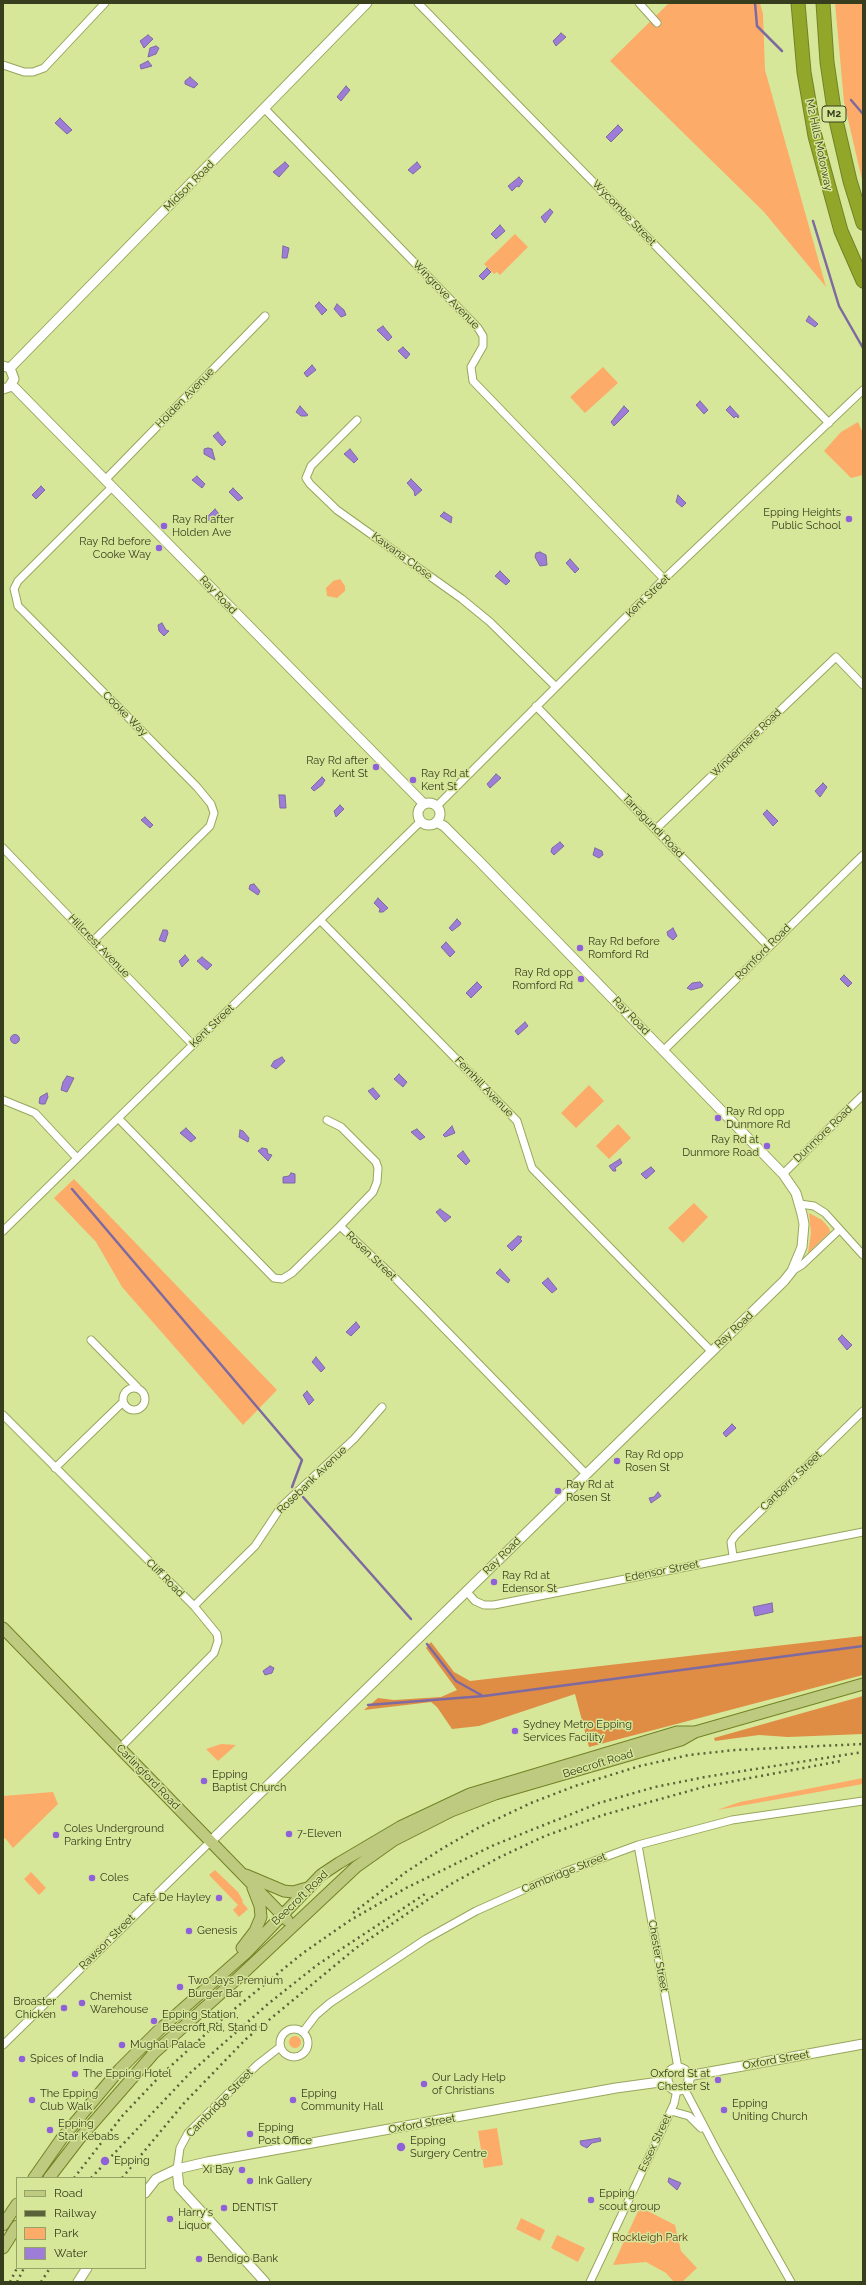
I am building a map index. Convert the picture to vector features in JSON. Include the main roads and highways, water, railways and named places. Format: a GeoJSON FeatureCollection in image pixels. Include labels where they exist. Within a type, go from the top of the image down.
{"type":"FeatureCollection","features":[{"type":"Feature","properties":{"kind":"highway","name":"M2 Hills Motorway"},"geometry":{"type":"LineString","coordinates":[[798,3],[804,72],[815,136],[839,224],[863,281]]}},
{"type":"Feature","properties":{"kind":"highway","name":"M2 Hills Motorway"},"geometry":{"type":"LineString","coordinates":[[823,3],[827,62],[835,116],[850,181],[863,223]]}},
{"type":"Feature","properties":{"kind":"main road","name":"Carlingford Road"},"geometry":{"type":"LineString","coordinates":[[3,1628],[293,1926]]}},
{"type":"Feature","properties":{"kind":"main road","name":"Beecroft Road"},"geometry":{"type":"LineString","coordinates":[[50,2177],[79,2139],[154,2053],[373,1854],[394,1840],[451,1811],[495,1794],[681,1740],[695,1732],[863,1684]]}},
{"type":"Feature","properties":{"kind":"main road","name":"Beecroft Road"},"geometry":{"type":"LineString","coordinates":[[35,2177],[62,2138],[116,2074],[159,2030],[246,1953],[314,1882],[339,1863],[382,1837],[470,1794],[677,1732],[695,1732]]}},
{"type":"Feature","properties":{"kind":"main road"},"geometry":{"type":"LineString","coordinates":[[242,1873],[284,1891],[294,1892],[306,1889],[314,1882]]}},
{"type":"Feature","properties":{"kind":"main road"},"geometry":{"type":"LineString","coordinates":[[226,1970],[255,1930],[261,1917],[260,1906],[256,1894],[242,1873]]}},
{"type":"Feature","properties":{"kind":"main road"},"geometry":{"type":"LineString","coordinates":[[3,2225],[16,2206]]}},
{"type":"Feature","properties":{"kind":"main road"},"geometry":{"type":"LineString","coordinates":[[3,2248],[16,2228]]}},
{"type":"Feature","properties":{"kind":"water"},"geometry":{"type":"Polygon","coordinates":[[[561,33],[566,37],[556,46],[553,41],[561,33]]]}},
{"type":"Feature","properties":{"kind":"water"},"geometry":{"type":"Polygon","coordinates":[[[148,35],[153,39],[144,48],[140,41],[148,35]]]}},
{"type":"Feature","properties":{"kind":"water"},"geometry":{"type":"Polygon","coordinates":[[[156,46],[159,48],[156,54],[148,57],[150,48],[156,46]]]}},
{"type":"Feature","properties":{"kind":"water"},"geometry":{"type":"Polygon","coordinates":[[[148,61],[152,66],[141,69],[140,65],[148,61]]]}},
{"type":"Feature","properties":{"kind":"water"},"geometry":{"type":"Polygon","coordinates":[[[190,77],[198,84],[194,88],[185,84],[185,81],[190,77]]]}},
{"type":"Feature","properties":{"kind":"water"},"geometry":{"type":"Polygon","coordinates":[[[346,86],[350,90],[341,101],[337,97],[346,86]]]}},
{"type":"Feature","properties":{"kind":"water"},"geometry":{"type":"Polygon","coordinates":[[[60,118],[72,130],[67,134],[55,123],[60,118]]]}},
{"type":"Feature","properties":{"kind":"water"},"geometry":{"type":"Polygon","coordinates":[[[618,125],[623,130],[611,142],[606,137],[618,125]]]}},
{"type":"Feature","properties":{"kind":"water"},"geometry":{"type":"Polygon","coordinates":[[[285,162],[289,166],[279,177],[273,172],[285,162]]]}},
{"type":"Feature","properties":{"kind":"water"},"geometry":{"type":"Polygon","coordinates":[[[417,162],[421,167],[413,174],[408,170],[417,162]]]}},
{"type":"Feature","properties":{"kind":"water"},"geometry":{"type":"Polygon","coordinates":[[[519,177],[523,181],[519,187],[517,186],[512,191],[508,186],[519,177]]]}},
{"type":"Feature","properties":{"kind":"water"},"geometry":{"type":"Polygon","coordinates":[[[550,209],[553,212],[545,223],[541,217],[550,209]]]}},
{"type":"Feature","properties":{"kind":"water"},"geometry":{"type":"Polygon","coordinates":[[[500,225],[505,231],[496,239],[491,234],[500,225]]]}},
{"type":"Feature","properties":{"kind":"water"},"geometry":{"type":"Polygon","coordinates":[[[283,246],[289,248],[287,258],[282,258],[283,246]]]}},
{"type":"Feature","properties":{"kind":"water"},"geometry":{"type":"Polygon","coordinates":[[[487,268],[491,272],[483,280],[479,276],[487,268]]]}},
{"type":"Feature","properties":{"kind":"water"},"geometry":{"type":"Polygon","coordinates":[[[319,302],[327,310],[322,315],[315,306],[319,302]]]}},
{"type":"Feature","properties":{"kind":"water"},"geometry":{"type":"Polygon","coordinates":[[[337,304],[344,310],[346,315],[341,317],[334,309],[337,304]]]}},
{"type":"Feature","properties":{"kind":"water"},"geometry":{"type":"Polygon","coordinates":[[[809,316],[818,324],[815,327],[806,321],[809,316]]]}},
{"type":"Feature","properties":{"kind":"water"},"geometry":{"type":"Polygon","coordinates":[[[383,326],[392,337],[388,341],[377,330],[383,326]]]}},
{"type":"Feature","properties":{"kind":"water"},"geometry":{"type":"Polygon","coordinates":[[[403,347],[410,354],[406,359],[398,351],[403,347]]]}},
{"type":"Feature","properties":{"kind":"water"},"geometry":{"type":"Polygon","coordinates":[[[312,365],[316,370],[307,377],[304,373],[312,365]]]}},
{"type":"Feature","properties":{"kind":"water"},"geometry":{"type":"Polygon","coordinates":[[[700,401],[708,410],[704,414],[696,405],[700,401]]]}},
{"type":"Feature","properties":{"kind":"water"},"geometry":{"type":"Polygon","coordinates":[[[300,406],[308,415],[301,416],[296,412],[300,406]]]}},
{"type":"Feature","properties":{"kind":"water"},"geometry":{"type":"Polygon","coordinates":[[[624,406],[629,411],[614,426],[611,422],[624,406]]]}},
{"type":"Feature","properties":{"kind":"water"},"geometry":{"type":"Polygon","coordinates":[[[730,406],[739,416],[738,418],[736,416],[734,418],[726,410],[730,406]]]}},
{"type":"Feature","properties":{"kind":"water"},"geometry":{"type":"Polygon","coordinates":[[[218,432],[226,442],[222,446],[213,436],[218,432]]]}},
{"type":"Feature","properties":{"kind":"water"},"geometry":{"type":"Polygon","coordinates":[[[204,449],[212,449],[215,460],[204,454],[204,449]]]}},
{"type":"Feature","properties":{"kind":"water"},"geometry":{"type":"Polygon","coordinates":[[[350,449],[358,459],[354,463],[344,454],[350,449]]]}},
{"type":"Feature","properties":{"kind":"water"},"geometry":{"type":"Polygon","coordinates":[[[197,476],[205,484],[202,488],[192,480],[197,476]]]}},
{"type":"Feature","properties":{"kind":"water"},"geometry":{"type":"Polygon","coordinates":[[[411,479],[422,490],[415,496],[414,491],[407,483],[411,479]]]}},
{"type":"Feature","properties":{"kind":"water"},"geometry":{"type":"Polygon","coordinates":[[[41,486],[45,490],[36,499],[32,495],[41,486]]]}},
{"type":"Feature","properties":{"kind":"water"},"geometry":{"type":"Polygon","coordinates":[[[233,488],[243,498],[238,501],[229,492],[233,488]]]}},
{"type":"Feature","properties":{"kind":"water"},"geometry":{"type":"Polygon","coordinates":[[[678,495],[686,503],[682,507],[676,502],[678,495]]]}},
{"type":"Feature","properties":{"kind":"water"},"geometry":{"type":"Polygon","coordinates":[[[215,509],[219,514],[210,522],[206,518],[215,509]]]}},
{"type":"Feature","properties":{"kind":"water"},"geometry":{"type":"Polygon","coordinates":[[[444,512],[452,517],[451,523],[440,516],[444,512]]]}},
{"type":"Feature","properties":{"kind":"water"},"geometry":{"type":"Polygon","coordinates":[[[540,552],[546,555],[547,565],[540,566],[535,557],[536,553],[540,552]]]}},
{"type":"Feature","properties":{"kind":"water"},"geometry":{"type":"Polygon","coordinates":[[[570,559],[579,569],[575,573],[566,563],[570,559]]]}},
{"type":"Feature","properties":{"kind":"water"},"geometry":{"type":"Polygon","coordinates":[[[500,571],[510,581],[506,585],[495,576],[500,571]]]}},
{"type":"Feature","properties":{"kind":"water"},"geometry":{"type":"Polygon","coordinates":[[[162,623],[166,630],[169,631],[164,636],[159,631],[158,625],[162,623]]]}},
{"type":"Feature","properties":{"kind":"water"},"geometry":{"type":"Polygon","coordinates":[[[496,774],[501,778],[490,788],[487,784],[496,774]]]}},
{"type":"Feature","properties":{"kind":"water"},"geometry":{"type":"Polygon","coordinates":[[[322,777],[325,780],[322,785],[314,791],[311,788],[322,777]]]}},
{"type":"Feature","properties":{"kind":"water"},"geometry":{"type":"Polygon","coordinates":[[[823,783],[827,787],[820,797],[815,791],[823,783]]]}},
{"type":"Feature","properties":{"kind":"water"},"geometry":{"type":"Polygon","coordinates":[[[279,795],[285,795],[286,808],[280,808],[279,795]]]}},
{"type":"Feature","properties":{"kind":"water"},"geometry":{"type":"Polygon","coordinates":[[[340,805],[344,809],[336,817],[334,811],[340,805]]]}},
{"type":"Feature","properties":{"kind":"water"},"geometry":{"type":"Polygon","coordinates":[[[767,810],[778,821],[773,826],[763,814],[767,810]]]}},
{"type":"Feature","properties":{"kind":"water"},"geometry":{"type":"Polygon","coordinates":[[[145,817],[153,825],[150,828],[141,820],[145,817]]]}},
{"type":"Feature","properties":{"kind":"water"},"geometry":{"type":"Polygon","coordinates":[[[560,842],[564,846],[554,855],[551,852],[552,848],[560,842]]]}},
{"type":"Feature","properties":{"kind":"water"},"geometry":{"type":"Polygon","coordinates":[[[595,848],[602,851],[603,855],[599,858],[593,855],[595,848]]]}},
{"type":"Feature","properties":{"kind":"water"},"geometry":{"type":"Polygon","coordinates":[[[254,884],[260,891],[258,895],[249,889],[250,885],[254,884]]]}},
{"type":"Feature","properties":{"kind":"water"},"geometry":{"type":"Polygon","coordinates":[[[378,898],[388,908],[383,912],[379,912],[380,909],[374,903],[378,898]]]}},
{"type":"Feature","properties":{"kind":"water"},"geometry":{"type":"Polygon","coordinates":[[[457,919],[461,923],[452,931],[449,928],[457,919]]]}},
{"type":"Feature","properties":{"kind":"water"},"geometry":{"type":"Polygon","coordinates":[[[673,928],[677,936],[673,940],[668,936],[667,932],[673,928]]]}},
{"type":"Feature","properties":{"kind":"water"},"geometry":{"type":"Polygon","coordinates":[[[163,930],[167,930],[168,933],[165,942],[159,940],[163,930]]]}},
{"type":"Feature","properties":{"kind":"water"},"geometry":{"type":"Polygon","coordinates":[[[446,942],[455,952],[450,957],[441,947],[446,942]]]}},
{"type":"Feature","properties":{"kind":"water"},"geometry":{"type":"Polygon","coordinates":[[[185,955],[189,960],[182,967],[179,961],[185,955]]]}},
{"type":"Feature","properties":{"kind":"water"},"geometry":{"type":"Polygon","coordinates":[[[202,957],[212,965],[207,970],[197,961],[202,957]]]}},
{"type":"Feature","properties":{"kind":"water"},"geometry":{"type":"Polygon","coordinates":[[[844,975],[852,983],[848,987],[840,979],[844,975]]]}},
{"type":"Feature","properties":{"kind":"water"},"geometry":{"type":"Polygon","coordinates":[[[477,982],[482,987],[471,998],[466,993],[477,982]]]}},
{"type":"Feature","properties":{"kind":"water"},"geometry":{"type":"Polygon","coordinates":[[[700,982],[703,985],[702,987],[691,990],[687,988],[692,983],[700,982]]]}},
{"type":"Feature","properties":{"kind":"water"},"geometry":{"type":"Polygon","coordinates":[[[525,1022],[528,1026],[518,1035],[515,1031],[525,1022]]]}},
{"type":"Feature","properties":{"kind":"water"},"geometry":{"type":"Polygon","coordinates":[[[15,1034],[20,1039],[15,1044],[10,1039],[15,1034]]]}},
{"type":"Feature","properties":{"kind":"water"},"geometry":{"type":"Polygon","coordinates":[[[282,1057],[285,1061],[276,1069],[271,1066],[274,1061],[282,1057]]]}},
{"type":"Feature","properties":{"kind":"water"},"geometry":{"type":"Polygon","coordinates":[[[399,1074],[407,1082],[403,1087],[394,1079],[399,1074]]]}},
{"type":"Feature","properties":{"kind":"water"},"geometry":{"type":"Polygon","coordinates":[[[67,1076],[74,1078],[67,1092],[61,1090],[63,1082],[67,1076]]]}},
{"type":"Feature","properties":{"kind":"water"},"geometry":{"type":"Polygon","coordinates":[[[373,1088],[380,1096],[376,1100],[368,1091],[373,1088]]]}},
{"type":"Feature","properties":{"kind":"water"},"geometry":{"type":"Polygon","coordinates":[[[47,1093],[48,1097],[45,1104],[39,1103],[40,1097],[47,1093]]]}},
{"type":"Feature","properties":{"kind":"water"},"geometry":{"type":"Polygon","coordinates":[[[452,1126],[455,1133],[445,1137],[443,1135],[452,1126]]]}},
{"type":"Feature","properties":{"kind":"water"},"geometry":{"type":"Polygon","coordinates":[[[186,1128],[196,1138],[191,1142],[180,1133],[186,1128]]]}},
{"type":"Feature","properties":{"kind":"water"},"geometry":{"type":"Polygon","coordinates":[[[417,1129],[425,1137],[420,1140],[411,1132],[417,1129]]]}},
{"type":"Feature","properties":{"kind":"water"},"geometry":{"type":"Polygon","coordinates":[[[240,1130],[243,1131],[249,1138],[248,1142],[239,1137],[240,1130]]]}},
{"type":"Feature","properties":{"kind":"water"},"geometry":{"type":"Polygon","coordinates":[[[262,1148],[267,1149],[268,1154],[272,1155],[268,1161],[258,1151],[262,1148]]]}},
{"type":"Feature","properties":{"kind":"water"},"geometry":{"type":"Polygon","coordinates":[[[463,1151],[470,1161],[466,1165],[457,1156],[463,1151]]]}},
{"type":"Feature","properties":{"kind":"water"},"geometry":{"type":"Polygon","coordinates":[[[620,1159],[622,1163],[615,1168],[616,1171],[613,1171],[609,1166],[620,1159]]]}},
{"type":"Feature","properties":{"kind":"water"},"geometry":{"type":"Polygon","coordinates":[[[651,1167],[655,1171],[646,1179],[641,1174],[651,1167]]]}},
{"type":"Feature","properties":{"kind":"water"},"geometry":{"type":"Polygon","coordinates":[[[291,1173],[295,1174],[295,1183],[283,1183],[283,1177],[289,1176],[291,1173]]]}},
{"type":"Feature","properties":{"kind":"water"},"geometry":{"type":"Polygon","coordinates":[[[440,1209],[451,1217],[445,1222],[436,1212],[440,1209]]]}},
{"type":"Feature","properties":{"kind":"water"},"geometry":{"type":"Polygon","coordinates":[[[518,1236],[522,1237],[520,1239],[522,1241],[512,1251],[507,1246],[518,1236]]]}},
{"type":"Feature","properties":{"kind":"water"},"geometry":{"type":"Polygon","coordinates":[[[500,1269],[510,1280],[508,1283],[496,1273],[500,1269]]]}},
{"type":"Feature","properties":{"kind":"water"},"geometry":{"type":"Polygon","coordinates":[[[548,1278],[557,1289],[552,1293],[542,1283],[548,1278]]]}},
{"type":"Feature","properties":{"kind":"water"},"geometry":{"type":"Polygon","coordinates":[[[356,1322],[360,1327],[351,1336],[346,1332],[356,1322]]]}},
{"type":"Feature","properties":{"kind":"water"},"geometry":{"type":"Polygon","coordinates":[[[842,1335],[852,1345],[847,1350],[838,1339],[842,1335]]]}},
{"type":"Feature","properties":{"kind":"water"},"geometry":{"type":"Polygon","coordinates":[[[316,1357],[325,1368],[321,1372],[312,1362],[316,1357]]]}},
{"type":"Feature","properties":{"kind":"water"},"geometry":{"type":"Polygon","coordinates":[[[307,1391],[314,1400],[309,1405],[303,1395],[307,1391]]]}},
{"type":"Feature","properties":{"kind":"water"},"geometry":{"type":"Polygon","coordinates":[[[732,1424],[736,1428],[726,1437],[723,1433],[732,1424]]]}},
{"type":"Feature","properties":{"kind":"water"},"geometry":{"type":"Polygon","coordinates":[[[658,1492],[661,1496],[651,1503],[649,1498],[654,1497],[658,1492]]]}},
{"type":"Feature","properties":{"kind":"water"},"geometry":{"type":"Polygon","coordinates":[[[772,1603],[773,1612],[755,1616],[753,1607],[772,1603]]]}},
{"type":"Feature","properties":{"kind":"water"},"geometry":{"type":"Polygon","coordinates":[[[270,1666],[274,1668],[272,1673],[265,1675],[263,1671],[270,1666]]]}},
{"type":"Feature","properties":{"kind":"water"},"geometry":{"type":"Polygon","coordinates":[[[600,2138],[601,2141],[592,2143],[587,2148],[581,2145],[580,2141],[600,2138]]]}},
{"type":"Feature","properties":{"kind":"water"},"geometry":{"type":"Polygon","coordinates":[[[669,2178],[681,2183],[677,2190],[668,2182],[669,2178]]]}},
{"type":"Feature","properties":{"kind":"waterway"},"geometry":{"type":"LineString","coordinates":[[755,3],[757,26],[782,51]]}},
{"type":"Feature","properties":{"kind":"waterway"},"geometry":{"type":"LineString","coordinates":[[851,100],[863,114]]}},
{"type":"Feature","properties":{"kind":"waterway"},"geometry":{"type":"LineString","coordinates":[[813,221],[839,306],[863,348]]}},
{"type":"Feature","properties":{"kind":"waterway"},"geometry":{"type":"LineString","coordinates":[[72,1189],[302,1460],[292,1487]]}},
{"type":"Feature","properties":{"kind":"waterway"},"geometry":{"type":"LineString","coordinates":[[303,1497],[411,1619]]}},
{"type":"Feature","properties":{"kind":"waterway"},"geometry":{"type":"LineString","coordinates":[[427,1644],[456,1681],[483,1696]]}},
{"type":"Feature","properties":{"kind":"waterway"},"geometry":{"type":"LineString","coordinates":[[368,1705],[484,1696],[863,1646]]}},
{"type":"Feature","properties":{"kind":"railway"},"geometry":{"type":"LineString","coordinates":[[353,1913],[406,1872],[443,1848],[478,1828],[531,1803],[575,1786],[640,1766],[689,1755],[735,1750],[863,1744]]}},
{"type":"Feature","properties":{"kind":"railway"},"geometry":{"type":"LineString","coordinates":[[75,2177],[123,2115],[162,2074],[221,2020],[303,1953],[349,1921],[406,1888],[494,1845],[599,1803],[655,1787],[705,1777],[863,1752]]}},
{"type":"Feature","properties":{"kind":"railway"},"geometry":{"type":"LineString","coordinates":[[123,2177],[185,2102],[246,2039],[356,1948],[451,1884],[500,1857],[545,1836],[603,1815],[707,1786],[841,1761]]}},
{"type":"Feature","properties":{"kind":"railway"},"geometry":{"type":"LineString","coordinates":[[92,2177],[190,2073],[268,2004],[317,1965],[425,1894]]}},
{"type":"Feature","properties":{"kind":"railway"},"geometry":{"type":"LineString","coordinates":[[10,2282],[16,2269]]}},
{"type":"Feature","properties":{"kind":"railway"},"geometry":{"type":"LineString","coordinates":[[17,2282],[24,2269]]}},
{"type":"Feature","properties":{"kind":"railway"},"geometry":{"type":"LineString","coordinates":[[41,2282],[49,2269]]}},
{"type":"Feature","properties":{"kind":"place","name":"Epping Heights Public School"},"geometry":{"type":"Point","coordinates":[849,519]}},
{"type":"Feature","properties":{"kind":"place","name":"Ray Rd after Holden Ave"},"geometry":{"type":"Point","coordinates":[164,526]}},
{"type":"Feature","properties":{"kind":"place","name":"Ray Rd before Cooke Way"},"geometry":{"type":"Point","coordinates":[159,548]}},
{"type":"Feature","properties":{"kind":"place","name":"Ray Rd after Kent St"},"geometry":{"type":"Point","coordinates":[376,767]}},
{"type":"Feature","properties":{"kind":"place","name":"Ray Rd at Kent St"},"geometry":{"type":"Point","coordinates":[413,780]}},
{"type":"Feature","properties":{"kind":"place","name":"Ray Rd before Romford Rd"},"geometry":{"type":"Point","coordinates":[580,948]}},
{"type":"Feature","properties":{"kind":"place","name":"Ray Rd opp Romford Rd"},"geometry":{"type":"Point","coordinates":[581,979]}},
{"type":"Feature","properties":{"kind":"place","name":"Ray Rd opp Dunmore Rd"},"geometry":{"type":"Point","coordinates":[718,1118]}},
{"type":"Feature","properties":{"kind":"place","name":"Ray Rd at Dunmore Road"},"geometry":{"type":"Point","coordinates":[767,1146]}},
{"type":"Feature","properties":{"kind":"place","name":"Ray Rd opp Rosen St"},"geometry":{"type":"Point","coordinates":[617,1461]}},
{"type":"Feature","properties":{"kind":"place","name":"Ray Rd at Rosen St"},"geometry":{"type":"Point","coordinates":[558,1491]}},
{"type":"Feature","properties":{"kind":"place","name":"Ray Rd at Edensor St"},"geometry":{"type":"Point","coordinates":[494,1582]}},
{"type":"Feature","properties":{"kind":"place","name":"Sydney Metro Epping Services Facility"},"geometry":{"type":"Point","coordinates":[515,1731]}},
{"type":"Feature","properties":{"kind":"place","name":"Epping Baptist Church"},"geometry":{"type":"Point","coordinates":[204,1781]}},
{"type":"Feature","properties":{"kind":"place","name":"7-Eleven"},"geometry":{"type":"Point","coordinates":[289,1834]}},
{"type":"Feature","properties":{"kind":"place","name":"Coles Underground Parking Entry"},"geometry":{"type":"Point","coordinates":[56,1835]}},
{"type":"Feature","properties":{"kind":"place","name":"Coles"},"geometry":{"type":"Point","coordinates":[92,1878]}},
{"type":"Feature","properties":{"kind":"place","name":"Café De Hayley"},"geometry":{"type":"Point","coordinates":[219,1898]}},
{"type":"Feature","properties":{"kind":"place","name":"Genesis"},"geometry":{"type":"Point","coordinates":[189,1931]}},
{"type":"Feature","properties":{"kind":"place","name":"Two Jays Premium Burger Bar"},"geometry":{"type":"Point","coordinates":[180,1987]}},
{"type":"Feature","properties":{"kind":"place","name":"Chemist Warehouse"},"geometry":{"type":"Point","coordinates":[82,2003]}},
{"type":"Feature","properties":{"kind":"place","name":"Broaster Chicken"},"geometry":{"type":"Point","coordinates":[64,2008]}},
{"type":"Feature","properties":{"kind":"place","name":"Epping Station, Beecroft Rd, Stand D"},"geometry":{"type":"Point","coordinates":[154,2021]}},
{"type":"Feature","properties":{"kind":"place","name":"Mughal Palace"},"geometry":{"type":"Point","coordinates":[122,2045]}},
{"type":"Feature","properties":{"kind":"place","name":"Spices of India"},"geometry":{"type":"Point","coordinates":[22,2059]}},
{"type":"Feature","properties":{"kind":"place","name":"The Epping Hotel"},"geometry":{"type":"Point","coordinates":[75,2074]}},
{"type":"Feature","properties":{"kind":"place","name":"Oxford St at Chester St"},"geometry":{"type":"Point","coordinates":[718,2080]}},
{"type":"Feature","properties":{"kind":"place","name":"Our Lady Help of Christians"},"geometry":{"type":"Point","coordinates":[424,2084]}},
{"type":"Feature","properties":{"kind":"place","name":"The Epping Club Walk"},"geometry":{"type":"Point","coordinates":[32,2100]}},
{"type":"Feature","properties":{"kind":"place","name":"Epping Community Hall"},"geometry":{"type":"Point","coordinates":[293,2100]}},
{"type":"Feature","properties":{"kind":"place","name":"Epping Uniting Church"},"geometry":{"type":"Point","coordinates":[724,2110]}},
{"type":"Feature","properties":{"kind":"place","name":"Epping Star Kebabs"},"geometry":{"type":"Point","coordinates":[50,2130]}},
{"type":"Feature","properties":{"kind":"place","name":"Epping Post Office"},"geometry":{"type":"Point","coordinates":[250,2134]}},
{"type":"Feature","properties":{"kind":"place","name":"Epping Surgery Centre"},"geometry":{"type":"Point","coordinates":[401,2147]}},
{"type":"Feature","properties":{"kind":"place","name":"Epping"},"geometry":{"type":"Point","coordinates":[105,2161]}},
{"type":"Feature","properties":{"kind":"place","name":"Xi Bay"},"geometry":{"type":"Point","coordinates":[242,2170]}},
{"type":"Feature","properties":{"kind":"place","name":"Ink Gallery"},"geometry":{"type":"Point","coordinates":[250,2181]}},
{"type":"Feature","properties":{"kind":"place","name":"Epping scout group"},"geometry":{"type":"Point","coordinates":[591,2200]}},
{"type":"Feature","properties":{"kind":"place","name":"DENTIST"},"geometry":{"type":"Point","coordinates":[224,2208]}},
{"type":"Feature","properties":{"kind":"place","name":"Harry's Liquor"},"geometry":{"type":"Point","coordinates":[170,2219]}},
{"type":"Feature","properties":{"kind":"place","name":"Bendigo Bank"},"geometry":{"type":"Point","coordinates":[199,2259]}},
{"type":"Feature","properties":{"kind":"park label","name":"Rockleigh Park"},"geometry":{"type":"Point","coordinates":[650,2238]}}]}
